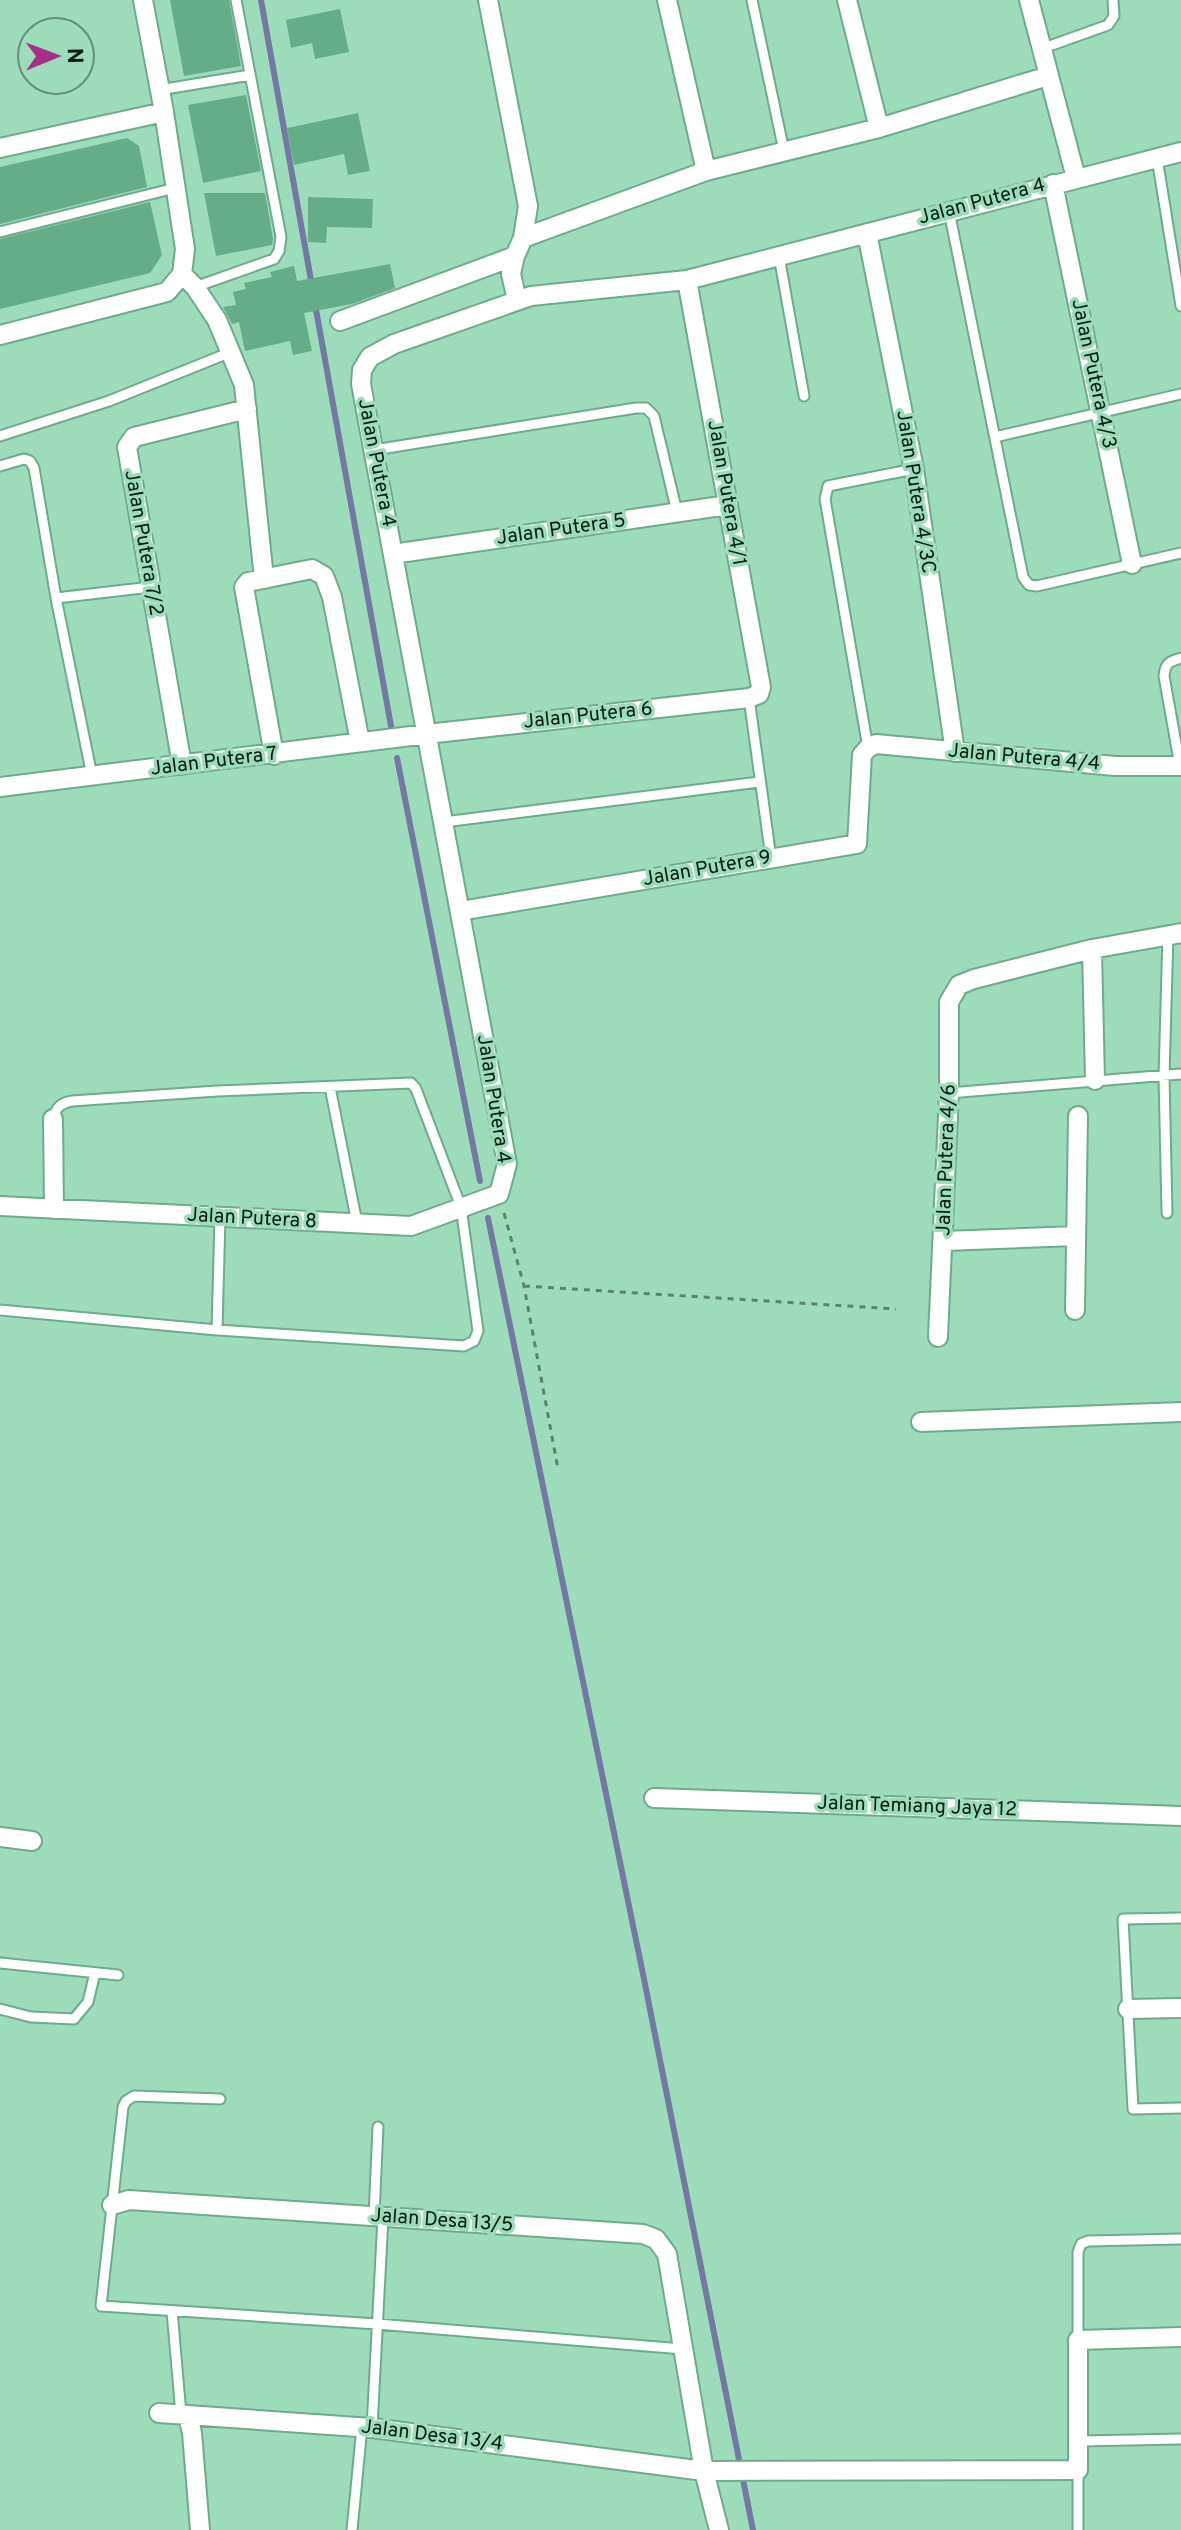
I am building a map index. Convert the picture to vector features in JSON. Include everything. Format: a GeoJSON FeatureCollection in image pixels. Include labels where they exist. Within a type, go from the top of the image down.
{"type":"FeatureCollection","features":[{"type":"Feature","properties":{"kind":"street"},"geometry":{"type":"LineString","coordinates":[[143,0],[164,112],[188,281],[217,320],[244,385],[264,579]]}},
{"type":"Feature","properties":{"kind":"street"},"geometry":{"type":"LineString","coordinates":[[488,0],[528,206],[523,238],[511,274],[517,300]]}},
{"type":"Feature","properties":{"kind":"street"},"geometry":{"type":"LineString","coordinates":[[667,0],[706,171]]}},
{"type":"Feature","properties":{"kind":"street"},"geometry":{"type":"LineString","coordinates":[[847,0],[879,128]]}},
{"type":"Feature","properties":{"kind":"street"},"geometry":{"type":"LineString","coordinates":[[1029,0],[1076,178]]}},
{"type":"Feature","properties":{"kind":"street"},"geometry":{"type":"LineString","coordinates":[[523,238],[706,171],[879,128],[1048,76]]}},
{"type":"Feature","properties":{"kind":"street"},"geometry":{"type":"LineString","coordinates":[[0,148],[164,112]]}},
{"type":"Feature","properties":{"kind":"street","name":"Jalan Putera 4"},"geometry":{"type":"LineString","coordinates":[[499,1194],[507,1164],[361,384],[362,370],[370,357],[394,344],[531,296],[687,280],[1181,152]]}},
{"type":"Feature","properties":{"kind":"street","name":"Jalan Putera 4/3"},"geometry":{"type":"LineString","coordinates":[[1053,184],[1132,564]]}},
{"type":"Feature","properties":{"kind":"street","name":"Jalan Putera 4/3C"},"geometry":{"type":"LineString","coordinates":[[867,233],[914,469],[955,752]]}},
{"type":"Feature","properties":{"kind":"street"},"geometry":{"type":"LineString","coordinates":[[340,321],[515,256]]}},
{"type":"Feature","properties":{"kind":"street","name":"Jalan Putera 4/1"},"geometry":{"type":"LineString","coordinates":[[687,280],[761,687],[759,694],[749,698]]}},
{"type":"Feature","properties":{"kind":"street"},"geometry":{"type":"LineString","coordinates":[[0,335],[167,292],[188,281]]}},
{"type":"Feature","properties":{"kind":"street","name":"Jalan Putera 7/2"},"geometry":{"type":"LineString","coordinates":[[182,765],[127,453],[129,441],[134,437],[247,409]]}},
{"type":"Feature","properties":{"kind":"street","name":"Jalan Putera 5"},"geometry":{"type":"LineString","coordinates":[[393,554],[728,505]]}},
{"type":"Feature","properties":{"kind":"street"},"geometry":{"type":"LineString","coordinates":[[274,755],[244,587],[248,582],[312,569],[324,576],[332,597],[360,742]]}},
{"type":"Feature","properties":{"kind":"street","name":"Jalan Putera 6"},"geometry":{"type":"LineString","coordinates":[[427,734],[749,698]]}},
{"type":"Feature","properties":{"kind":"street","name":"Jalan Putera 7"},"geometry":{"type":"LineString","coordinates":[[0,787],[427,734]]}},
{"type":"Feature","properties":{"kind":"street","name":"Jalan Putera 4/4"},"geometry":{"type":"LineString","coordinates":[[868,748],[881,744],[1115,766],[1180,766]]}},
{"type":"Feature","properties":{"kind":"street","name":"Jalan Putera 9"},"geometry":{"type":"LineString","coordinates":[[460,911],[857,844],[862,755],[868,748]]}},
{"type":"Feature","properties":{"kind":"street"},"geometry":{"type":"LineString","coordinates":[[1095,1080],[1092,949],[1174,934]]}},
{"type":"Feature","properties":{"kind":"street","name":"Jalan Putera 4/6"},"geometry":{"type":"LineString","coordinates":[[938,1337],[949,1093],[949,1002],[959,985],[974,979],[1092,949]]}},
{"type":"Feature","properties":{"kind":"street"},"geometry":{"type":"LineString","coordinates":[[1075,1310],[1078,1116]]}},
{"type":"Feature","properties":{"kind":"street"},"geometry":{"type":"LineString","coordinates":[[53,1119],[54,1209]]}},
{"type":"Feature","properties":{"kind":"street","name":"Jalan Putera 8"},"geometry":{"type":"LineString","coordinates":[[0,1206],[411,1226],[499,1194]]}},
{"type":"Feature","properties":{"kind":"street"},"geometry":{"type":"LineString","coordinates":[[944,1241],[1076,1236]]}},
{"type":"Feature","properties":{"kind":"street"},"geometry":{"type":"LineString","coordinates":[[921,1422],[1181,1412]]}},
{"type":"Feature","properties":{"kind":"street","name":"Jalan Temiang Jaya 12"},"geometry":{"type":"LineString","coordinates":[[654,1798],[1181,1816]]}},
{"type":"Feature","properties":{"kind":"street"},"geometry":{"type":"LineString","coordinates":[[0,1837],[32,1841]]}},
{"type":"Feature","properties":{"kind":"street"},"geometry":{"type":"LineString","coordinates":[[1128,2009],[1181,2008]]}},
{"type":"Feature","properties":{"kind":"street","name":"Jalan Desa 13/5"},"geometry":{"type":"LineString","coordinates":[[112,2205],[129,2200],[643,2234],[656,2239],[667,2254],[704,2471],[719,2530]]}},
{"type":"Feature","properties":{"kind":"street"},"geometry":{"type":"LineString","coordinates":[[1078,2470],[1078,2340],[1181,2337]]}},
{"type":"Feature","properties":{"kind":"street","name":"Jalan Desa 13/4"},"geometry":{"type":"LineString","coordinates":[[159,2413],[367,2427],[704,2471],[1078,2470]]}},
{"type":"Feature","properties":{"kind":"street"},"geometry":{"type":"LineString","coordinates":[[185,2414],[192,2433],[200,2530]]}},
{"type":"Feature","properties":{"kind":"lane"},"geometry":{"type":"LineString","coordinates":[[188,281],[274,259],[279,251],[281,237],[236,0]]}},
{"type":"Feature","properties":{"kind":"lane"},"geometry":{"type":"LineString","coordinates":[[752,0],[784,151]]}},
{"type":"Feature","properties":{"kind":"lane"},"geometry":{"type":"LineString","coordinates":[[1041,49],[1108,25],[1114,16],[1113,0]]}},
{"type":"Feature","properties":{"kind":"lane"},"geometry":{"type":"LineString","coordinates":[[159,90],[250,75]]}},
{"type":"Feature","properties":{"kind":"lane"},"geometry":{"type":"LineString","coordinates":[[1157,158],[1181,306]]}},
{"type":"Feature","properties":{"kind":"lane"},"geometry":{"type":"LineString","coordinates":[[0,232],[175,188]]}},
{"type":"Feature","properties":{"kind":"lane"},"geometry":{"type":"LineString","coordinates":[[949,211],[1023,577],[1029,585],[1037,586],[1181,553]]}},
{"type":"Feature","properties":{"kind":"lane"},"geometry":{"type":"LineString","coordinates":[[779,256],[804,396]]}},
{"type":"Feature","properties":{"kind":"lane"},"geometry":{"type":"LineString","coordinates":[[0,436],[109,401],[231,352]]}},
{"type":"Feature","properties":{"kind":"lane"},"geometry":{"type":"LineString","coordinates":[[995,437],[1181,394]]}},
{"type":"Feature","properties":{"kind":"lane"},"geometry":{"type":"LineString","coordinates":[[374,450],[646,408],[654,416],[677,512]]}},
{"type":"Feature","properties":{"kind":"lane"},"geometry":{"type":"LineString","coordinates":[[0,466],[24,459],[30,461],[34,468],[56,598],[92,776]]}},
{"type":"Feature","properties":{"kind":"lane"},"geometry":{"type":"LineString","coordinates":[[868,748],[825,499],[828,486],[914,469]]}},
{"type":"Feature","properties":{"kind":"lane"},"geometry":{"type":"LineString","coordinates":[[56,598],[151,587]]}},
{"type":"Feature","properties":{"kind":"lane"},"geometry":{"type":"LineString","coordinates":[[1180,766],[1164,676],[1165,667],[1181,658]]}},
{"type":"Feature","properties":{"kind":"lane"},"geometry":{"type":"LineString","coordinates":[[749,698],[771,858]]}},
{"type":"Feature","properties":{"kind":"lane"},"geometry":{"type":"LineString","coordinates":[[444,822],[759,782]]}},
{"type":"Feature","properties":{"kind":"lane"},"geometry":{"type":"LineString","coordinates":[[1167,1213],[1164,1076],[1174,934]]}},
{"type":"Feature","properties":{"kind":"lane"},"geometry":{"type":"LineString","coordinates":[[949,1093],[1181,1074]]}},
{"type":"Feature","properties":{"kind":"lane"},"geometry":{"type":"LineString","coordinates":[[0,1310],[217,1330],[464,1346],[474,1341],[478,1331],[461,1207],[411,1083],[72,1101],[63,1103],[53,1119]]}},
{"type":"Feature","properties":{"kind":"lane"},"geometry":{"type":"LineString","coordinates":[[330,1087],[357,1223]]}},
{"type":"Feature","properties":{"kind":"lane"},"geometry":{"type":"LineString","coordinates":[[217,1330],[220,1217]]}},
{"type":"Feature","properties":{"kind":"lane"},"geometry":{"type":"LineString","coordinates":[[1181,1918],[1123,1919],[1133,2109],[1181,2108]]}},
{"type":"Feature","properties":{"kind":"lane"},"geometry":{"type":"LineString","coordinates":[[0,1963],[118,1975]]}},
{"type":"Feature","properties":{"kind":"lane"},"geometry":{"type":"LineString","coordinates":[[0,2009],[31,2017],[74,2019],[88,2002],[95,1973]]}},
{"type":"Feature","properties":{"kind":"lane"},"geometry":{"type":"LineString","coordinates":[[220,2099],[134,2096],[126,2101],[101,2306],[683,2349]]}},
{"type":"Feature","properties":{"kind":"lane"},"geometry":{"type":"LineString","coordinates":[[352,2530],[367,2427],[377,2324],[378,2127]]}},
{"type":"Feature","properties":{"kind":"lane"},"geometry":{"type":"LineString","coordinates":[[1078,2340],[1078,2252],[1081,2244],[1088,2241],[1181,2239]]}},
{"type":"Feature","properties":{"kind":"lane"},"geometry":{"type":"LineString","coordinates":[[172,2311],[185,2414]]}},
{"type":"Feature","properties":{"kind":"lane"},"geometry":{"type":"LineString","coordinates":[[1079,2441],[1181,2439]]}},
{"type":"Feature","properties":{"kind":"lane"},"geometry":{"type":"LineString","coordinates":[[1078,2470],[1078,2530]]}},
{"type":"Feature","properties":{"kind":"path"},"geometry":{"type":"LineString","coordinates":[[499,1194],[524,1286],[558,1469]]}},
{"type":"Feature","properties":{"kind":"path"},"geometry":{"type":"LineString","coordinates":[[524,1286],[896,1309]]}},
{"type":"Feature","properties":{"kind":"building"},"geometry":{"type":"Polygon","coordinates":[[[170,0],[229,0],[241,66],[184,76],[170,0]]]}},
{"type":"Feature","properties":{"kind":"building"},"geometry":{"type":"Polygon","coordinates":[[[340,9],[349,52],[315,59],[312,43],[291,48],[286,20],[340,9]]]}},
{"type":"Feature","properties":{"kind":"building"},"geometry":{"type":"Polygon","coordinates":[[[246,95],[261,171],[203,183],[188,105],[246,95]]]}},
{"type":"Feature","properties":{"kind":"building"},"geometry":{"type":"Polygon","coordinates":[[[358,113],[370,171],[348,175],[344,154],[294,165],[287,128],[358,113]]]}},
{"type":"Feature","properties":{"kind":"building"},"geometry":{"type":"Polygon","coordinates":[[[127,138],[139,146],[147,187],[0,224],[0,167],[127,138]]]}},
{"type":"Feature","properties":{"kind":"building"},"geometry":{"type":"Polygon","coordinates":[[[204,193],[265,193],[272,245],[216,256],[204,193]]]}},
{"type":"Feature","properties":{"kind":"building"},"geometry":{"type":"Polygon","coordinates":[[[308,197],[373,199],[372,228],[327,227],[326,243],[308,242],[308,197]]]}},
{"type":"Feature","properties":{"kind":"building"},"geometry":{"type":"Polygon","coordinates":[[[150,202],[162,255],[150,273],[0,309],[0,239],[150,202]]]}},
{"type":"Feature","properties":{"kind":"building"},"geometry":{"type":"Polygon","coordinates":[[[390,264],[395,288],[352,304],[304,313],[312,351],[293,355],[290,341],[245,351],[239,322],[232,324],[223,307],[236,305],[233,292],[246,289],[244,283],[272,277],[270,272],[294,266],[297,281],[390,264]]]}},
{"type":"Feature","properties":{"kind":"waterway"},"geometry":{"type":"LineString","coordinates":[[261,0],[312,286]]}},
{"type":"Feature","properties":{"kind":"waterway"},"geometry":{"type":"LineString","coordinates":[[315,304],[391,726]]}},
{"type":"Feature","properties":{"kind":"waterway"},"geometry":{"type":"LineString","coordinates":[[397,758],[480,1181]]}},
{"type":"Feature","properties":{"kind":"waterway"},"geometry":{"type":"LineString","coordinates":[[488,1218],[753,2530]]}}]}
